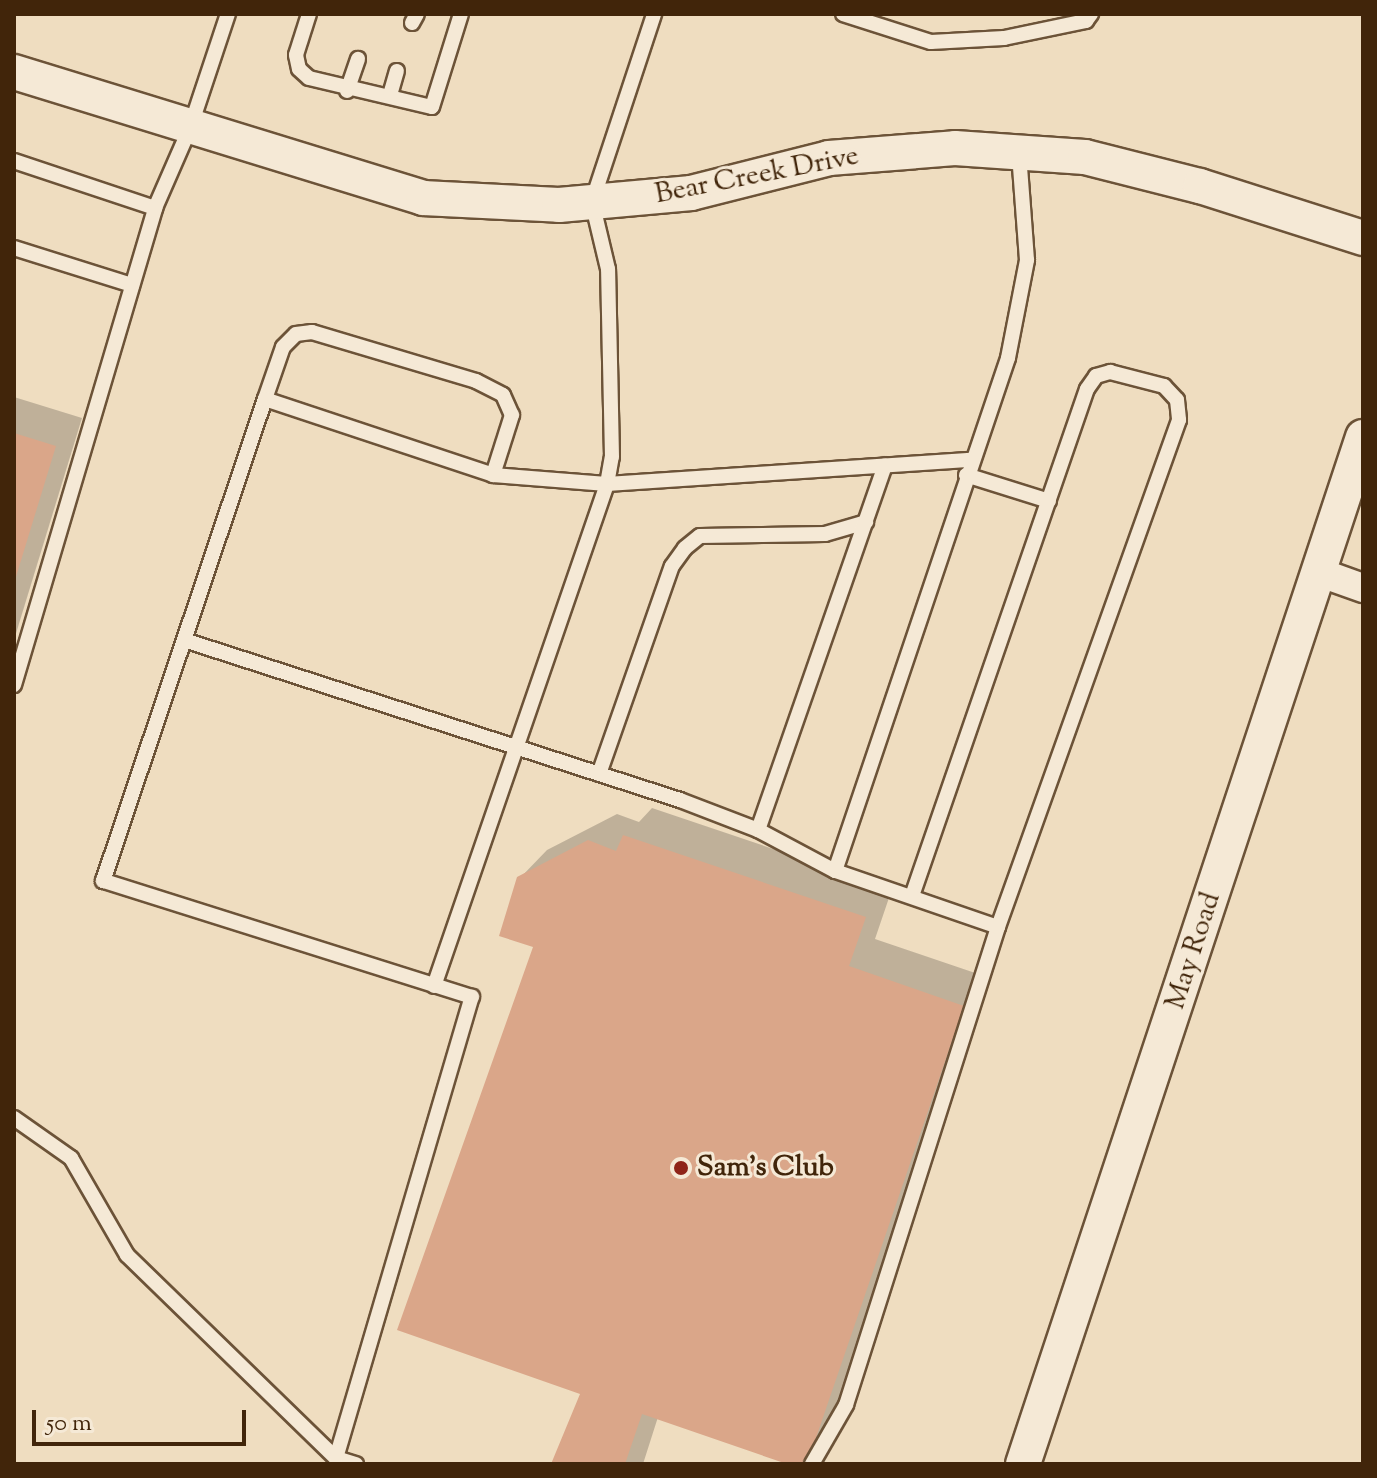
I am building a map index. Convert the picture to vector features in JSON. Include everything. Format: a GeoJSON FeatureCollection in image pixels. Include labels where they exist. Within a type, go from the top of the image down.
{"type":"FeatureCollection","features":[{"type":"Feature","properties":{"kind":"street","name":"Bear Creek Drive"},"geometry":{"type":"LineString","coordinates":[[14,72],[423,198],[559,205],[691,193],[829,158],[955,148],[1085,157],[1200,186],[1363,238]]}},
{"type":"Feature","properties":{"kind":"street","name":"May Road"},"geometry":{"type":"LineString","coordinates":[[1023,1464],[1321,573],[1363,437]]}},
{"type":"Feature","properties":{"kind":"street"},"geometry":{"type":"LineString","coordinates":[[1321,573],[1363,588]]}},
{"type":"Feature","properties":{"kind":"lane"},"geometry":{"type":"LineString","coordinates":[[14,685],[155,208],[190,128],[228,14]]}},
{"type":"Feature","properties":{"kind":"lane"},"geometry":{"type":"LineString","coordinates":[[309,14],[296,55],[299,69],[309,78],[347,91],[390,95],[432,107],[461,14]]}},
{"type":"Feature","properties":{"kind":"lane"},"geometry":{"type":"LineString","coordinates":[[434,986],[607,484],[612,457],[608,269],[592,202],[654,14]]}},
{"type":"Feature","properties":{"kind":"lane"},"geometry":{"type":"LineString","coordinates":[[843,14],[931,42],[1004,38],[1086,21],[1091,14]]}},
{"type":"Feature","properties":{"kind":"lane"},"geometry":{"type":"LineString","coordinates":[[347,91],[358,59]]}},
{"type":"Feature","properties":{"kind":"lane"},"geometry":{"type":"LineString","coordinates":[[390,95],[397,71]]}},
{"type":"Feature","properties":{"kind":"lane"},"geometry":{"type":"LineString","coordinates":[[835,871],[971,460],[1008,358],[1027,260],[1019,152]]}},
{"type":"Feature","properties":{"kind":"lane"},"geometry":{"type":"LineString","coordinates":[[14,161],[155,208]]}},
{"type":"Feature","properties":{"kind":"lane"},"geometry":{"type":"LineString","coordinates":[[14,248],[132,285]]}},
{"type":"Feature","properties":{"kind":"lane"},"geometry":{"type":"LineString","coordinates":[[336,1458],[472,997],[103,881],[283,347],[304,333],[476,381],[503,395],[512,415],[493,475]]}},
{"type":"Feature","properties":{"kind":"lane"},"geometry":{"type":"LineString","coordinates":[[812,1464],[846,1405],[998,927],[1179,420],[1177,400],[1164,386],[1110,372],[1096,376],[1049,501],[912,896]]}},
{"type":"Feature","properties":{"kind":"lane"},"geometry":{"type":"LineString","coordinates":[[265,399],[493,475],[607,484],[971,460]]}},
{"type":"Feature","properties":{"kind":"lane"},"geometry":{"type":"LineString","coordinates":[[758,830],[885,465]]}},
{"type":"Feature","properties":{"kind":"lane"},"geometry":{"type":"LineString","coordinates":[[966,475],[1049,501]]}},
{"type":"Feature","properties":{"kind":"lane"},"geometry":{"type":"LineString","coordinates":[[599,774],[672,566],[685,548],[700,536],[825,534],[866,522]]}},
{"type":"Feature","properties":{"kind":"lane"},"geometry":{"type":"LineString","coordinates":[[184,640],[599,774],[758,830],[835,871],[998,927]]}},
{"type":"Feature","properties":{"kind":"lane"},"geometry":{"type":"LineString","coordinates":[[14,1118],[71,1158],[127,1255],[336,1458],[356,1464]]}},
{"type":"Feature","properties":{"kind":"building"},"geometry":{"type":"Polygon","coordinates":[[[14,433],[56,446],[15,580],[14,580],[14,433]]]}},
{"type":"Feature","properties":{"kind":"building","name":"Sam's Club"},"geometry":{"type":"Polygon","coordinates":[[[623,835],[866,917],[849,966],[964,1006],[807,1464],[787,1464],[642,1414],[625,1464],[551,1464],[580,1394],[397,1330],[533,947],[499,936],[517,877],[588,840],[616,851],[623,835]]]}},
{"type":"Feature","properties":{"kind":"place","name":"Sam's Club"},"geometry":{"type":"Point","coordinates":[681,1168]}}]}
